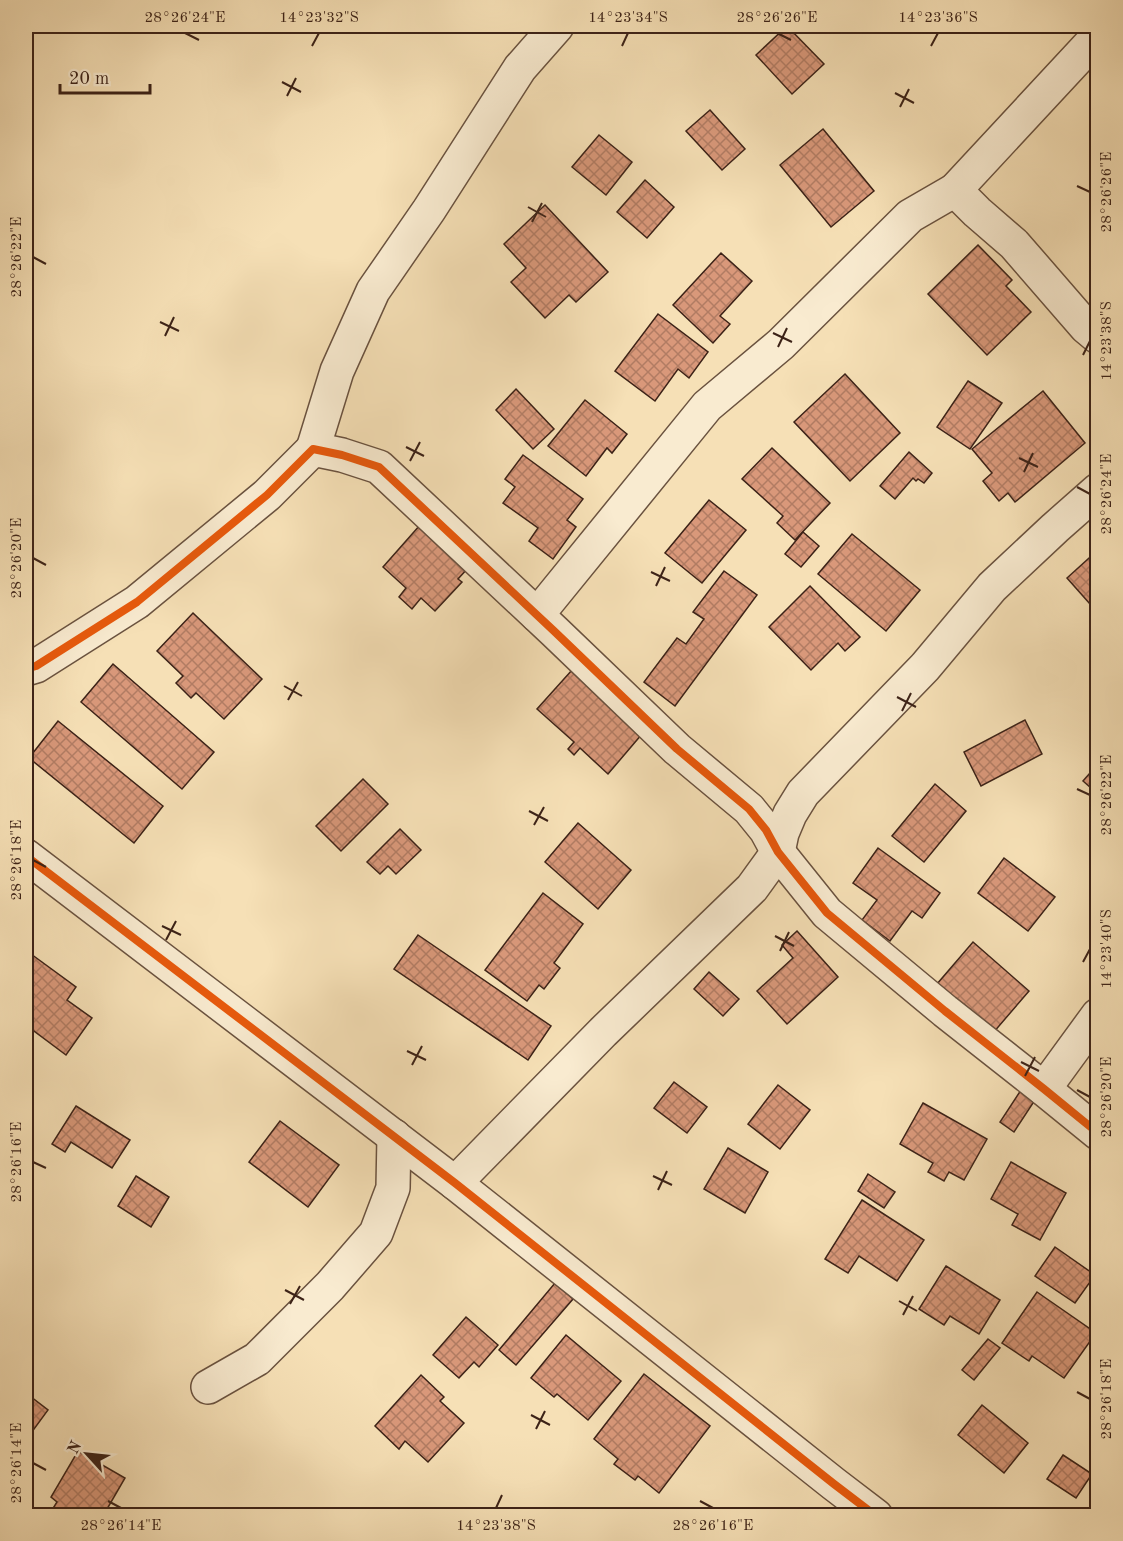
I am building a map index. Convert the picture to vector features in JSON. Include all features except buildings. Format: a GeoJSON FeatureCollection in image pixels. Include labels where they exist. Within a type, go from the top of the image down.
{"type":"FeatureCollection","features":[{"type":"Feature","properties":{"kind":"street"},"geometry":{"type":"LineString","coordinates":[[26,669],[36,666],[137,602],[267,495],[313,449],[337,371],[373,291],[429,210],[520,68],[557,26]]}},
{"type":"Feature","properties":{"kind":"street"},"geometry":{"type":"LineString","coordinates":[[537,615],[707,406],[781,344],[910,216],[956,190],[1098,36]]}},
{"type":"Feature","properties":{"kind":"street"},"geometry":{"type":"LineString","coordinates":[[956,190],[1014,244],[1086,327],[1098,337]]}},
{"type":"Feature","properties":{"kind":"street"},"geometry":{"type":"LineString","coordinates":[[313,449],[342,455],[379,467],[677,749],[749,809],[778,852],[827,913],[1098,1133]]}},
{"type":"Feature","properties":{"kind":"street"},"geometry":{"type":"LineString","coordinates":[[455,1183],[603,1032],[752,888],[778,852],[790,813],[803,793],[925,667],[992,587],[1098,490]]}},
{"type":"Feature","properties":{"kind":"street"},"geometry":{"type":"LineString","coordinates":[[26,856],[455,1183],[876,1515]]}},
{"type":"Feature","properties":{"kind":"street"},"geometry":{"type":"LineString","coordinates":[[1044,1089],[1098,1015]]}},
{"type":"Feature","properties":{"kind":"street"},"geometry":{"type":"LineString","coordinates":[[208,1387],[257,1359],[330,1286],[376,1233],[393,1188],[394,1136]]}},
{"type":"Feature","properties":{"kind":"cycle path"},"geometry":{"type":"LineString","coordinates":[[26,669],[36,666],[137,602],[267,495],[313,449],[342,455],[379,467],[677,749],[749,809],[766,830],[778,852],[827,913],[1098,1133]]}},
{"type":"Feature","properties":{"kind":"cycle path"},"geometry":{"type":"LineString","coordinates":[[26,856],[455,1183],[876,1516]]}}]}
